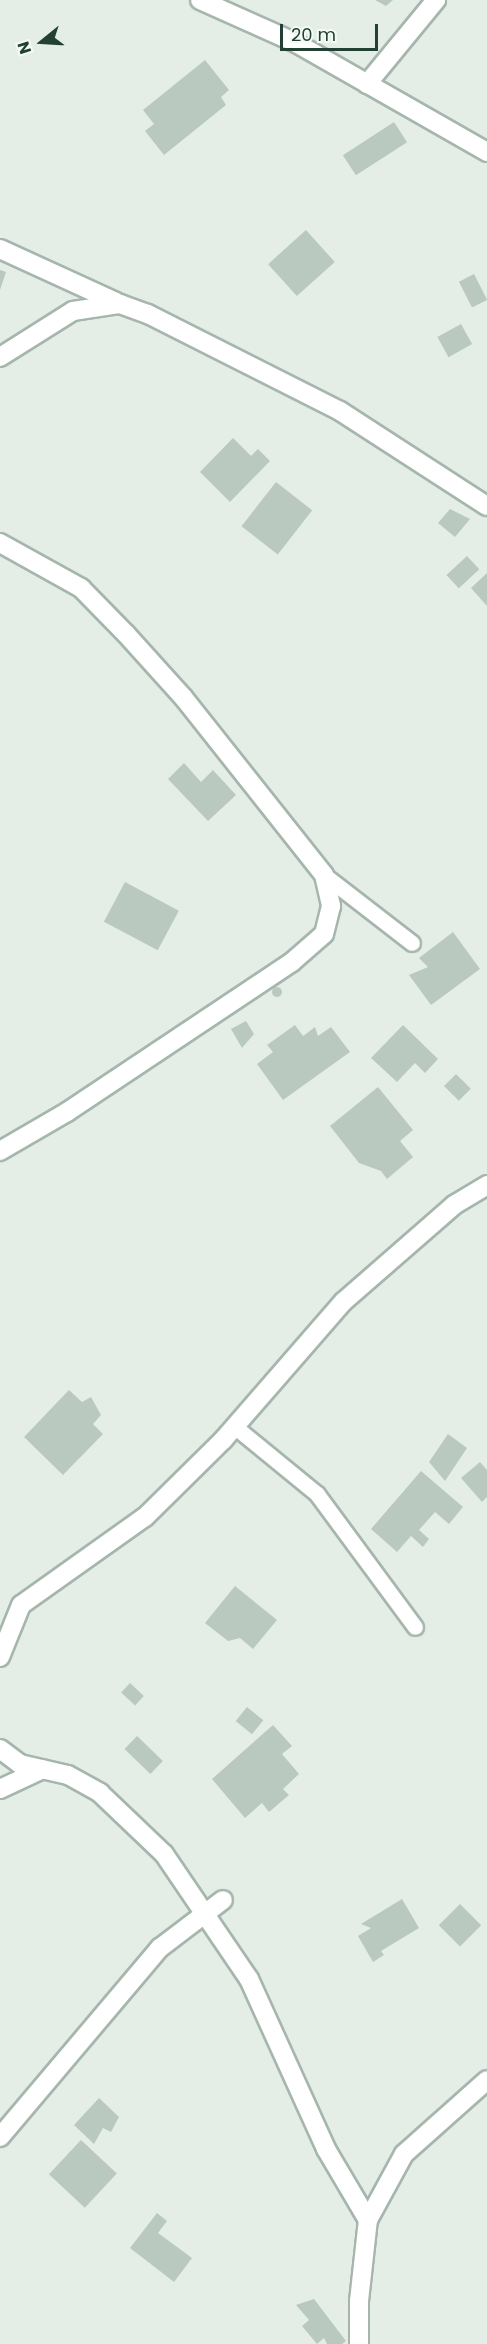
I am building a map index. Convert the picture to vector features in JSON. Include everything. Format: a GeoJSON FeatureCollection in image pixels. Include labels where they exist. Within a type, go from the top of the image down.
{"type":"FeatureCollection","features":[{"type":"Feature","properties":{"kind":"street"},"geometry":{"type":"LineString","coordinates":[[200,0],[296,44],[487,152]]}},
{"type":"Feature","properties":{"kind":"street"},"geometry":{"type":"LineString","coordinates":[[367,84],[436,0]]}},
{"type":"Feature","properties":{"kind":"street"},"geometry":{"type":"LineString","coordinates":[[0,249],[120,304],[148,314],[340,411],[487,506]]}},
{"type":"Feature","properties":{"kind":"street"},"geometry":{"type":"LineString","coordinates":[[0,357],[73,311],[120,304]]}},
{"type":"Feature","properties":{"kind":"street"},"geometry":{"type":"LineString","coordinates":[[0,543],[89,595],[183,697],[324,875],[331,906],[324,934],[300,955],[67,1112],[0,1151]]}},
{"type":"Feature","properties":{"kind":"street"},"geometry":{"type":"LineString","coordinates":[[0,1657],[21,1605],[145,1517],[234,1426],[343,1302],[454,1205],[487,1185]]}},
{"type":"Feature","properties":{"kind":"street"},"geometry":{"type":"LineString","coordinates":[[0,1749],[20,1764],[68,1775],[100,1793],[164,1854],[249,1979],[326,2149],[368,2220]]}},
{"type":"Feature","properties":{"kind":"street"},"geometry":{"type":"LineString","coordinates":[[0,1789],[43,1769]]}},
{"type":"Feature","properties":{"kind":"street"},"geometry":{"type":"LineString","coordinates":[[0,2137],[160,1948],[224,1900]]}},
{"type":"Feature","properties":{"kind":"street"},"geometry":{"type":"LineString","coordinates":[[358,2344],[368,2220],[404,2154],[487,2080]]}},
{"type":"Feature","properties":{"kind":"lane"},"geometry":{"type":"LineString","coordinates":[[324,875],[411,943]]}},
{"type":"Feature","properties":{"kind":"lane"},"geometry":{"type":"LineString","coordinates":[[234,1426],[316,1494],[415,1628]]}},
{"type":"Feature","properties":{"kind":"building"},"geometry":{"type":"Polygon","coordinates":[[[375,0],[393,0],[386,6],[375,0]]]}},
{"type":"Feature","properties":{"kind":"building"},"geometry":{"type":"Polygon","coordinates":[[[205,60],[229,90],[221,97],[226,105],[164,155],[145,131],[154,124],[143,110],[205,60]]]}},
{"type":"Feature","properties":{"kind":"building"},"geometry":{"type":"Polygon","coordinates":[[[394,122],[407,142],[356,175],[343,155],[394,122]]]}},
{"type":"Feature","properties":{"kind":"building"},"geometry":{"type":"Polygon","coordinates":[[[306,230],[335,262],[297,296],[268,264],[306,230]]]}},
{"type":"Feature","properties":{"kind":"building"},"geometry":{"type":"Polygon","coordinates":[[[0,270],[6,272],[0,290],[0,270]]]}},
{"type":"Feature","properties":{"kind":"building"},"geometry":{"type":"Polygon","coordinates":[[[474,274],[487,300],[472,308],[459,282],[474,274]]]}},
{"type":"Feature","properties":{"kind":"building"},"geometry":{"type":"Polygon","coordinates":[[[461,324],[472,344],[449,357],[437,337],[461,324]]]}},
{"type":"Feature","properties":{"kind":"building"},"geometry":{"type":"Polygon","coordinates":[[[233,438],[251,456],[258,449],[270,461],[230,502],[200,472],[233,438]]]}},
{"type":"Feature","properties":{"kind":"building"},"geometry":{"type":"Polygon","coordinates":[[[276,482],[312,510],[278,554],[242,526],[276,482]]]}},
{"type":"Feature","properties":{"kind":"building"},"geometry":{"type":"Polygon","coordinates":[[[450,509],[470,519],[455,537],[438,523],[450,509]]]}},
{"type":"Feature","properties":{"kind":"building"},"geometry":{"type":"Polygon","coordinates":[[[467,556],[479,569],[459,588],[447,575],[467,556]]]}},
{"type":"Feature","properties":{"kind":"building"},"geometry":{"type":"Polygon","coordinates":[[[487,573],[487,606],[471,588],[487,573]]]}},
{"type":"Feature","properties":{"kind":"building"},"geometry":{"type":"Polygon","coordinates":[[[184,763],[201,782],[213,770],[236,795],[208,821],[168,779],[184,763]]]}},
{"type":"Feature","properties":{"kind":"building"},"geometry":{"type":"Polygon","coordinates":[[[125,882],[179,911],[158,950],[104,922],[125,882]]]}},
{"type":"Feature","properties":{"kind":"building"},"geometry":{"type":"Polygon","coordinates":[[[453,932],[480,969],[431,1005],[409,975],[428,967],[419,958],[453,932]]]}},
{"type":"Feature","properties":{"kind":"building"},"geometry":{"type":"Polygon","coordinates":[[[277,987],[281,988],[281,996],[277,997],[273,996],[272,992],[273,988],[277,987]]]}},
{"type":"Feature","properties":{"kind":"building"},"geometry":{"type":"Polygon","coordinates":[[[246,1021],[254,1034],[242,1048],[231,1029],[246,1021]]]}},
{"type":"Feature","properties":{"kind":"building"},"geometry":{"type":"Polygon","coordinates":[[[295,1025],[303,1036],[315,1027],[318,1036],[331,1027],[350,1052],[283,1100],[257,1064],[273,1052],[267,1045],[295,1025]]]}},
{"type":"Feature","properties":{"kind":"building"},"geometry":{"type":"Polygon","coordinates":[[[403,1025],[438,1059],[425,1073],[415,1063],[397,1082],[371,1058],[403,1025]]]}},
{"type":"Feature","properties":{"kind":"building"},"geometry":{"type":"Polygon","coordinates":[[[456,1074],[471,1089],[459,1101],[444,1086],[456,1074]]]}},
{"type":"Feature","properties":{"kind":"building"},"geometry":{"type":"Polygon","coordinates":[[[378,1087],[413,1130],[400,1141],[413,1157],[387,1179],[381,1171],[359,1163],[330,1126],[378,1087]]]}},
{"type":"Feature","properties":{"kind":"building"},"geometry":{"type":"Polygon","coordinates":[[[69,1390],[82,1402],[91,1397],[101,1415],[93,1424],[103,1434],[63,1475],[24,1437],[69,1390]]]}},
{"type":"Feature","properties":{"kind":"building"},"geometry":{"type":"Polygon","coordinates":[[[448,1434],[467,1448],[445,1481],[429,1462],[448,1434]]]}},
{"type":"Feature","properties":{"kind":"building"},"geometry":{"type":"Polygon","coordinates":[[[480,1462],[487,1470],[487,1497],[482,1502],[461,1478],[480,1462]]]}},
{"type":"Feature","properties":{"kind":"building"},"geometry":{"type":"Polygon","coordinates":[[[421,1471],[463,1507],[449,1524],[435,1512],[419,1530],[429,1539],[423,1547],[411,1536],[397,1552],[371,1529],[421,1471]]]}},
{"type":"Feature","properties":{"kind":"building"},"geometry":{"type":"Polygon","coordinates":[[[235,1586],[277,1620],[253,1649],[240,1638],[228,1641],[205,1623],[235,1586]]]}},
{"type":"Feature","properties":{"kind":"building"},"geometry":{"type":"Polygon","coordinates":[[[130,1683],[144,1696],[135,1705],[121,1693],[130,1683]]]}},
{"type":"Feature","properties":{"kind":"building"},"geometry":{"type":"Polygon","coordinates":[[[247,1707],[263,1720],[252,1734],[236,1721],[247,1707]]]}},
{"type":"Feature","properties":{"kind":"building"},"geometry":{"type":"Polygon","coordinates":[[[273,1725],[292,1746],[282,1754],[299,1774],[283,1789],[289,1795],[269,1812],[262,1803],[245,1818],[212,1779],[273,1725]]]}},
{"type":"Feature","properties":{"kind":"building"},"geometry":{"type":"Polygon","coordinates":[[[137,1736],[163,1761],[150,1774],[124,1749],[137,1736]]]}},
{"type":"Feature","properties":{"kind":"building"},"geometry":{"type":"Polygon","coordinates":[[[402,1899],[419,1928],[381,1951],[384,1955],[373,1962],[358,1936],[371,1928],[361,1924],[402,1899]]]}},
{"type":"Feature","properties":{"kind":"building"},"geometry":{"type":"Polygon","coordinates":[[[460,1904],[481,1925],[460,1946],[439,1925],[460,1904]]]}},
{"type":"Feature","properties":{"kind":"building"},"geometry":{"type":"Polygon","coordinates":[[[99,2098],[119,2117],[111,2132],[103,2128],[94,2144],[74,2125],[99,2098]]]}},
{"type":"Feature","properties":{"kind":"building"},"geometry":{"type":"Polygon","coordinates":[[[81,2140],[117,2173],[85,2208],[49,2174],[81,2140]]]}},
{"type":"Feature","properties":{"kind":"building"},"geometry":{"type":"Polygon","coordinates":[[[157,2213],[167,2221],[158,2233],[192,2258],[174,2282],[130,2248],[157,2213]]]}},
{"type":"Feature","properties":{"kind":"building"},"geometry":{"type":"Polygon","coordinates":[[[314,2299],[346,2341],[342,2344],[327,2344],[324,2338],[317,2344],[302,2326],[309,2320],[296,2305],[314,2299]]]}}]}
